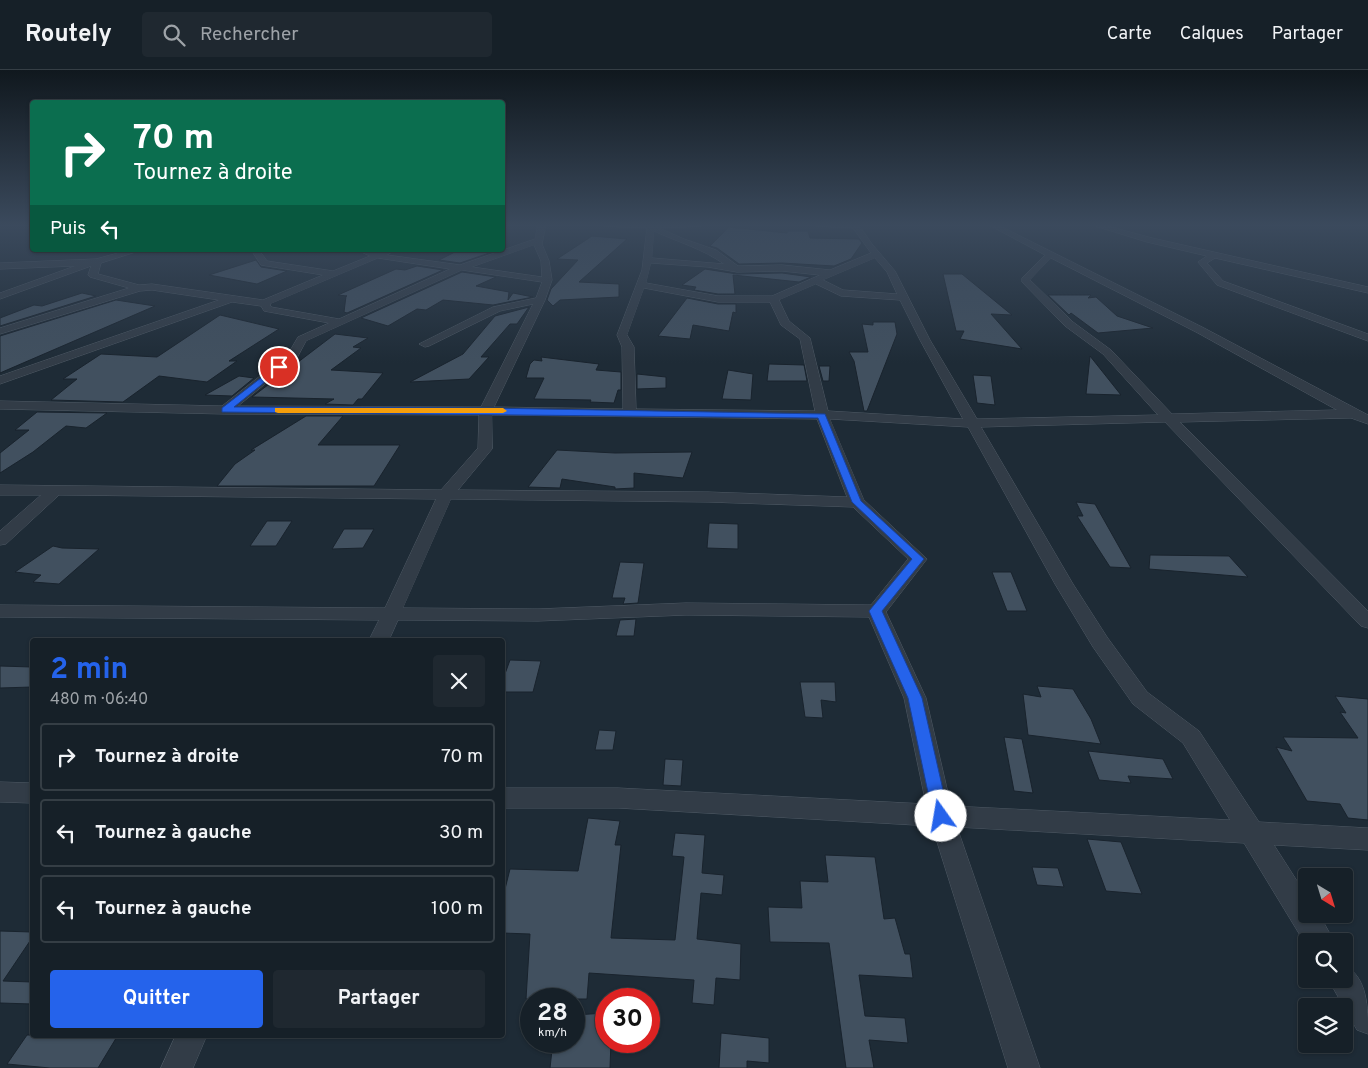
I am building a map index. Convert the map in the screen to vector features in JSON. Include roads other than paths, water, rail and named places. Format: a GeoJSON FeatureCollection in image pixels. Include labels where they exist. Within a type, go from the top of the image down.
{"type":"FeatureCollection","features":[{"type":"Feature","properties":{"kind":"street"},"geometry":{"type":"LineString","coordinates":[[0,296],[72,271]]}},
{"type":"Feature","properties":{"kind":"street"},"geometry":{"type":"LineString","coordinates":[[94,271],[93,275],[139,288]]}},
{"type":"Feature","properties":{"kind":"street"},"geometry":{"type":"LineString","coordinates":[[313,271],[335,274]]}},
{"type":"Feature","properties":{"kind":"street"},"geometry":{"type":"LineString","coordinates":[[0,331],[139,288],[152,287],[264,303],[343,271]]}},
{"type":"Feature","properties":{"kind":"street"},"geometry":{"type":"LineString","coordinates":[[225,410],[293,356],[302,339],[456,271]]}},
{"type":"Feature","properties":{"kind":"street"},"geometry":{"type":"LineString","coordinates":[[480,271],[547,280]]}},
{"type":"Feature","properties":{"kind":"street"},"geometry":{"type":"LineString","coordinates":[[380,638],[446,494],[485,449],[486,411],[540,300],[547,280],[546,271]]}},
{"type":"Feature","properties":{"kind":"street"},"geometry":{"type":"LineString","coordinates":[[630,413],[628,347],[622,335],[646,271]]}},
{"type":"Feature","properties":{"kind":"street"},"geometry":{"type":"LineString","coordinates":[[807,271],[830,273]]}},
{"type":"Feature","properties":{"kind":"street"},"geometry":{"type":"LineString","coordinates":[[641,285],[718,299],[774,299],[836,271]]}},
{"type":"Feature","properties":{"kind":"street"},"geometry":{"type":"LineString","coordinates":[[891,271],[925,340],[1064,584],[1100,642],[1140,698],[1191,737],[1315,933]]}},
{"type":"Feature","properties":{"kind":"street"},"geometry":{"type":"LineString","coordinates":[[1033,271],[1024,280],[1069,324],[1107,352],[1169,419],[1368,622]]}},
{"type":"Feature","properties":{"kind":"street"},"geometry":{"type":"LineString","coordinates":[[1083,271],[1200,330],[1353,414],[1368,420]]}},
{"type":"Feature","properties":{"kind":"street"},"geometry":{"type":"LineString","coordinates":[[1209,271],[1220,283],[1368,338]]}},
{"type":"Feature","properties":{"kind":"street"},"geometry":{"type":"LineString","coordinates":[[1285,271],[1368,290]]}},
{"type":"Feature","properties":{"kind":"street"},"geometry":{"type":"LineString","coordinates":[[816,280],[841,293],[904,297]]}},
{"type":"Feature","properties":{"kind":"street"},"geometry":{"type":"LineString","coordinates":[[0,380],[231,299]]}},
{"type":"Feature","properties":{"kind":"street"},"geometry":{"type":"LineString","coordinates":[[774,299],[785,323],[805,338],[822,415],[857,502],[918,559],[876,611]]}},
{"type":"Feature","properties":{"kind":"street"},"geometry":{"type":"LineString","coordinates":[[425,344],[497,309],[540,300]]}},
{"type":"Feature","properties":{"kind":"street"},"geometry":{"type":"LineString","coordinates":[[264,303],[268,309],[341,322]]}},
{"type":"Feature","properties":{"kind":"street"},"geometry":{"type":"LineString","coordinates":[[0,405],[225,410],[822,415],[972,423],[1353,414]]}},
{"type":"Feature","properties":{"kind":"street"},"geometry":{"type":"LineString","coordinates":[[0,490],[57,489],[55,491]]}},
{"type":"Feature","properties":{"kind":"street"},"geometry":{"type":"LineString","coordinates":[[0,540],[55,491],[708,497],[857,502]]}},
{"type":"Feature","properties":{"kind":"street"},"geometry":{"type":"LineString","coordinates":[[0,611],[538,615],[686,609],[876,611]]}},
{"type":"Feature","properties":{"kind":"street"},"geometry":{"type":"LineString","coordinates":[[876,611],[915,698],[941,816],[1024,1068]]}},
{"type":"Feature","properties":{"kind":"street"},"geometry":{"type":"LineString","coordinates":[[0,792],[30,793]]}},
{"type":"Feature","properties":{"kind":"street"},"geometry":{"type":"LineString","coordinates":[[505,798],[618,798],[1368,839]]}},
{"type":"Feature","properties":{"kind":"street"},"geometry":{"type":"LineString","coordinates":[[1349,988],[1368,1019]]}},
{"type":"Feature","properties":{"kind":"street"},"geometry":{"type":"LineString","coordinates":[[177,1068],[191,1038]]}}]}
